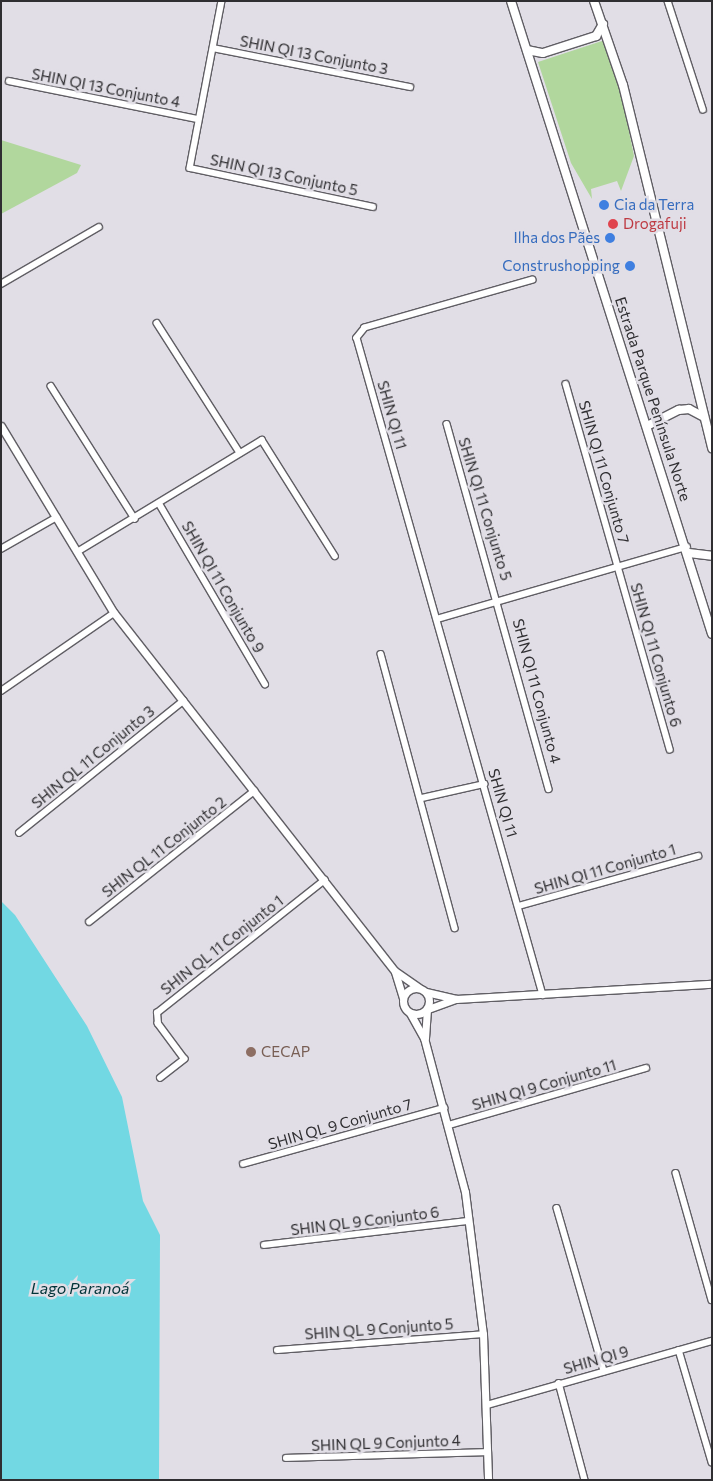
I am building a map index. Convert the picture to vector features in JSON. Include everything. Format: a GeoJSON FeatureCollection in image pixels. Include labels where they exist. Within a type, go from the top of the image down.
{"type":"FeatureCollection","features":[{"type":"Feature","properties":{"kind":"main road","name":"Estrada Parque Península Norte"},"geometry":{"type":"LineString","coordinates":[[511,1],[688,550],[712,634]]}},
{"type":"Feature","properties":{"kind":"main road"},"geometry":{"type":"LineString","coordinates":[[594,1],[603,24],[664,245],[712,448]]}},
{"type":"Feature","properties":{"kind":"main road"},"geometry":{"type":"LineString","coordinates":[[527,50],[543,53],[596,36],[603,24]]}},
{"type":"Feature","properties":{"kind":"main road"},"geometry":{"type":"LineString","coordinates":[[647,426],[679,410],[689,409],[704,417]]}},
{"type":"Feature","properties":{"kind":"main road"},"geometry":{"type":"LineString","coordinates":[[688,550],[712,556]]}},
{"type":"Feature","properties":{"kind":"street"},"geometry":{"type":"LineString","coordinates":[[198,118],[222,1]]}},
{"type":"Feature","properties":{"kind":"street"},"geometry":{"type":"LineString","coordinates":[[668,1],[703,109]]}},
{"type":"Feature","properties":{"kind":"street","name":"SHIN QI 13 Conjunto 3"},"geometry":{"type":"LineString","coordinates":[[213,48],[410,87]]}},
{"type":"Feature","properties":{"kind":"street","name":"SHIN QI 13 Conjunto 4"},"geometry":{"type":"LineString","coordinates":[[9,81],[198,118]]}},
{"type":"Feature","properties":{"kind":"street","name":"SHIN QI 13 Conjunto 5"},"geometry":{"type":"LineString","coordinates":[[198,118],[190,168],[373,207]]}},
{"type":"Feature","properties":{"kind":"street"},"geometry":{"type":"LineString","coordinates":[[1,284],[99,227]]}},
{"type":"Feature","properties":{"kind":"street","name":"SHIN QI 11"},"geometry":{"type":"LineString","coordinates":[[533,280],[365,328],[358,333],[543,995]]}},
{"type":"Feature","properties":{"kind":"street"},"geometry":{"type":"LineString","coordinates":[[157,323],[240,453]]}},
{"type":"Feature","properties":{"kind":"street","name":"SHIN QI 11 Conjunto 7"},"geometry":{"type":"LineString","coordinates":[[566,384],[618,566]]}},
{"type":"Feature","properties":{"kind":"street"},"geometry":{"type":"LineString","coordinates":[[51,386],[134,518]]}},
{"type":"Feature","properties":{"kind":"street","name":"SHIN QI 11 Conjunto 5"},"geometry":{"type":"LineString","coordinates":[[447,424],[499,601]]}},
{"type":"Feature","properties":{"kind":"street"},"geometry":{"type":"LineString","coordinates":[[1,426],[114,613],[395,971],[422,990],[427,1010],[424,1038]]}},
{"type":"Feature","properties":{"kind":"street"},"geometry":{"type":"LineString","coordinates":[[77,552],[262,440],[335,556]]}},
{"type":"Feature","properties":{"kind":"street","name":"SHIN QI 11 Conjunto 9"},"geometry":{"type":"LineString","coordinates":[[159,503],[265,684]]}},
{"type":"Feature","properties":{"kind":"street"},"geometry":{"type":"LineString","coordinates":[[1,549],[56,517]]}},
{"type":"Feature","properties":{"kind":"street"},"geometry":{"type":"LineString","coordinates":[[437,619],[618,566],[688,550]]}},
{"type":"Feature","properties":{"kind":"street","name":"SHIN QI 11 Conjunto 6"},"geometry":{"type":"LineString","coordinates":[[618,566],[670,750]]}},
{"type":"Feature","properties":{"kind":"street","name":"SHIN QI 11 Conjunto 4"},"geometry":{"type":"LineString","coordinates":[[499,601],[549,789]]}},
{"type":"Feature","properties":{"kind":"street"},"geometry":{"type":"LineString","coordinates":[[1,691],[114,613]]}},
{"type":"Feature","properties":{"kind":"street"},"geometry":{"type":"LineString","coordinates":[[381,654],[422,798],[455,928]]}},
{"type":"Feature","properties":{"kind":"street","name":"SHIN QL 11 Conjunto 3"},"geometry":{"type":"LineString","coordinates":[[18,833],[183,701]]}},
{"type":"Feature","properties":{"kind":"street"},"geometry":{"type":"LineString","coordinates":[[422,798],[484,784]]}},
{"type":"Feature","properties":{"kind":"street","name":"SHIN QL 11 Conjunto 2"},"geometry":{"type":"LineString","coordinates":[[89,922],[254,791]]}},
{"type":"Feature","properties":{"kind":"street","name":"SHIN QI 11 Conjunto 1"},"geometry":{"type":"LineString","coordinates":[[519,906],[698,856]]}},
{"type":"Feature","properties":{"kind":"street","name":"SHIN QL 11 Conjunto 1"},"geometry":{"type":"LineString","coordinates":[[160,1078],[184,1059],[158,1024],[156,1014],[325,880]]}},
{"type":"Feature","properties":{"kind":"street"},"geometry":{"type":"LineString","coordinates":[[395,971],[410,1013],[424,1038],[449,1125],[469,1221],[483,1334],[487,1405],[488,1480]]}},
{"type":"Feature","properties":{"kind":"street"},"geometry":{"type":"LineString","coordinates":[[404,998],[410,990],[422,990],[456,999],[712,984]]}},
{"type":"Feature","properties":{"kind":"street"},"geometry":{"type":"LineString","coordinates":[[410,1013],[427,1010],[456,999]]}},
{"type":"Feature","properties":{"kind":"street","name":"SHIN QI 9 Conjunto 11"},"geometry":{"type":"LineString","coordinates":[[449,1125],[646,1068]]}},
{"type":"Feature","properties":{"kind":"street","name":"SHIN QL 9 Conjunto 7"},"geometry":{"type":"LineString","coordinates":[[243,1164],[444,1108]]}},
{"type":"Feature","properties":{"kind":"street"},"geometry":{"type":"LineString","coordinates":[[676,1173],[712,1300]]}},
{"type":"Feature","properties":{"kind":"street"},"geometry":{"type":"LineString","coordinates":[[557,1208],[604,1371]]}},
{"type":"Feature","properties":{"kind":"street","name":"SHIN QL 9 Conjunto 6"},"geometry":{"type":"LineString","coordinates":[[264,1245],[469,1221]]}},
{"type":"Feature","properties":{"kind":"street","name":"SHIN QL 9 Conjunto 5"},"geometry":{"type":"LineString","coordinates":[[277,1350],[483,1334]]}},
{"type":"Feature","properties":{"kind":"street","name":"SHIN QI 9"},"geometry":{"type":"LineString","coordinates":[[487,1405],[712,1341]]}},
{"type":"Feature","properties":{"kind":"street"},"geometry":{"type":"LineString","coordinates":[[679,1350],[712,1462]]}},
{"type":"Feature","properties":{"kind":"street"},"geometry":{"type":"LineString","coordinates":[[559,1383],[586,1480]]}},
{"type":"Feature","properties":{"kind":"street","name":"SHIN QL 9 Conjunto 4"},"geometry":{"type":"LineString","coordinates":[[286,1458],[488,1452]]}},
{"type":"Feature","properties":{"kind":"green space"},"geometry":{"type":"Polygon","coordinates":[[[605,40],[619,82],[634,156],[621,191],[617,181],[591,189],[592,199],[571,163],[538,62],[605,40]]]}},
{"type":"Feature","properties":{"kind":"green space"},"geometry":{"type":"Polygon","coordinates":[[[1,140],[81,165],[77,173],[1,214],[1,140]]]}},
{"type":"Feature","properties":{"kind":"water","name":"Lago Paranoá"},"geometry":{"type":"Polygon","coordinates":[[[1,901],[15,915],[87,1026],[122,1097],[143,1201],[160,1235],[159,1480],[1,1480],[1,901]]]}},
{"type":"Feature","properties":{"kind":"place","name":"Cia da Terra"},"geometry":{"type":"Point","coordinates":[604,205]}},
{"type":"Feature","properties":{"kind":"place","name":"Drogafuji"},"geometry":{"type":"Point","coordinates":[613,224]}},
{"type":"Feature","properties":{"kind":"place","name":"Ilha dos Pães"},"geometry":{"type":"Point","coordinates":[610,238]}},
{"type":"Feature","properties":{"kind":"place","name":"Construshopping"},"geometry":{"type":"Point","coordinates":[630,266]}},
{"type":"Feature","properties":{"kind":"place","name":"CECAP"},"geometry":{"type":"Point","coordinates":[251,1052]}}]}
